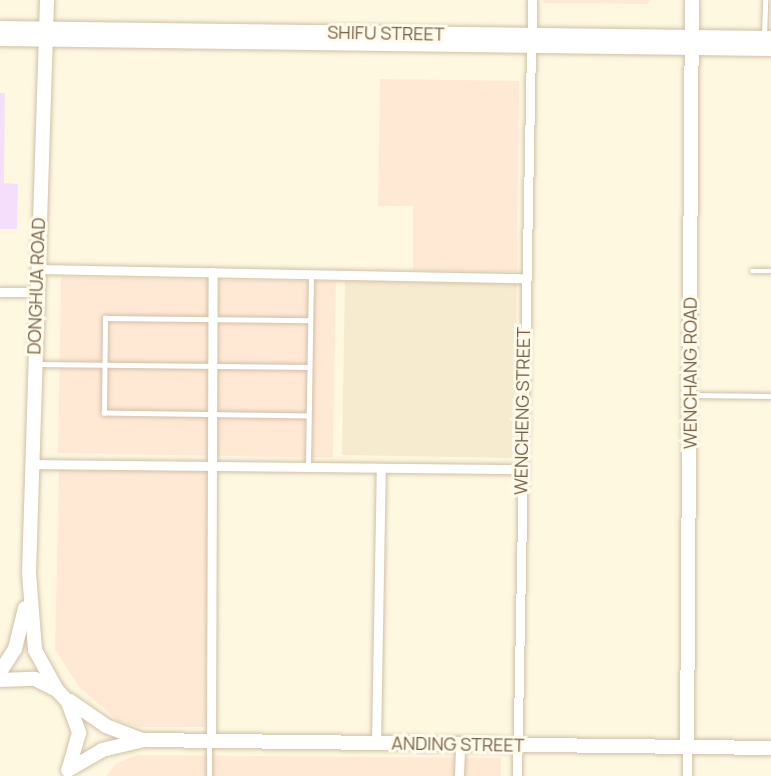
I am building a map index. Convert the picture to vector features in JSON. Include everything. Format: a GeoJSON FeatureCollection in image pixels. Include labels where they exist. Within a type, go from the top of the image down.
{"type":"FeatureCollection","features":[{"type":"Feature","properties":{"kind":"street","name":"DONGHUA ROAD"},"geometry":{"type":"LineString","coordinates":[[29,573],[33,364],[47,0]]}},
{"type":"Feature","properties":{"kind":"street","name":"WENCHENG STREET"},"geometry":{"type":"LineString","coordinates":[[517,776],[521,470],[532,0]]}},
{"type":"Feature","properties":{"kind":"street","name":"WENCHANG ROAD"},"geometry":{"type":"LineString","coordinates":[[687,747],[692,0]]}},
{"type":"Feature","properties":{"kind":"street","name":"SHIFU STREET"},"geometry":{"type":"LineString","coordinates":[[0,28],[46,34],[769,42]]}},
{"type":"Feature","properties":{"kind":"street","name":"SHIFU STREET"},"geometry":{"type":"LineString","coordinates":[[0,39],[46,34]]}},
{"type":"Feature","properties":{"kind":"street"},"geometry":{"type":"LineString","coordinates":[[37,269],[525,278]]}},
{"type":"Feature","properties":{"kind":"street"},"geometry":{"type":"LineString","coordinates":[[210,741],[213,272]]}},
{"type":"Feature","properties":{"kind":"street"},"geometry":{"type":"LineString","coordinates":[[0,292],[36,292]]}},
{"type":"Feature","properties":{"kind":"street"},"geometry":{"type":"LineString","coordinates":[[31,464],[521,470]]}},
{"type":"Feature","properties":{"kind":"street"},"geometry":{"type":"LineString","coordinates":[[376,743],[381,468]]}},
{"type":"Feature","properties":{"kind":"street"},"geometry":{"type":"LineString","coordinates":[[0,672],[20,633],[29,573]]}},
{"type":"Feature","properties":{"kind":"street"},"geometry":{"type":"LineString","coordinates":[[29,573],[35,650],[76,717],[79,733],[77,753],[66,773]]}},
{"type":"Feature","properties":{"kind":"street"},"geometry":{"type":"LineString","coordinates":[[0,680],[26,677],[60,693],[106,726],[144,740]]}},
{"type":"Feature","properties":{"kind":"street"},"geometry":{"type":"LineString","coordinates":[[66,773],[102,750],[144,740]]}},
{"type":"Feature","properties":{"kind":"street","name":"ANDING STREET"},"geometry":{"type":"LineString","coordinates":[[144,740],[771,748]]}},
{"type":"Feature","properties":{"kind":"street"},"geometry":{"type":"LineString","coordinates":[[459,776],[460,744]]}},
{"type":"Feature","properties":{"kind":"street"},"geometry":{"type":"LineString","coordinates":[[687,747],[687,776]]}},
{"type":"Feature","properties":{"kind":"lane"},"geometry":{"type":"LineString","coordinates":[[765,0],[769,42]]}},
{"type":"Feature","properties":{"kind":"lane"},"geometry":{"type":"LineString","coordinates":[[752,271],[771,271]]}},
{"type":"Feature","properties":{"kind":"lane"},"geometry":{"type":"LineString","coordinates":[[308,467],[310,274]]}},
{"type":"Feature","properties":{"kind":"lane"},"geometry":{"type":"LineString","coordinates":[[309,416],[104,413],[105,318],[310,320]]}},
{"type":"Feature","properties":{"kind":"lane"},"geometry":{"type":"LineString","coordinates":[[33,364],[309,367]]}},
{"type":"Feature","properties":{"kind":"lane"},"geometry":{"type":"LineString","coordinates":[[690,394],[771,396]]}},
{"type":"Feature","properties":{"kind":"lane"},"geometry":{"type":"LineString","coordinates":[[209,776],[210,741]]}},
{"type":"Feature","properties":{"kind":"shaded area"},"geometry":{"type":"Polygon","coordinates":[[[543,0],[651,0],[647,4],[543,3],[543,0]]]}},
{"type":"Feature","properties":{"kind":"shaded area"},"geometry":{"type":"Polygon","coordinates":[[[380,79],[519,81],[517,272],[413,270],[413,206],[378,206],[380,79]]]}},
{"type":"Feature","properties":{"kind":"shaded area"},"geometry":{"type":"Polygon","coordinates":[[[0,93],[5,93],[4,183],[18,184],[17,229],[0,229],[0,93]]]}},
{"type":"Feature","properties":{"kind":"shaded area"},"geometry":{"type":"Polygon","coordinates":[[[61,277],[336,282],[333,458],[58,453],[61,277]]]}},
{"type":"Feature","properties":{"kind":"shaded area"},"geometry":{"type":"Polygon","coordinates":[[[345,281],[517,284],[514,458],[342,455],[345,281]]]}},
{"type":"Feature","properties":{"kind":"shaded area"},"geometry":{"type":"Polygon","coordinates":[[[59,470],[209,472],[205,727],[139,727],[117,720],[79,687],[55,649],[59,470]]]}},
{"type":"Feature","properties":{"kind":"shaded area"},"geometry":{"type":"Polygon","coordinates":[[[137,755],[501,758],[501,776],[106,776],[117,763],[137,755]]]}}]}
